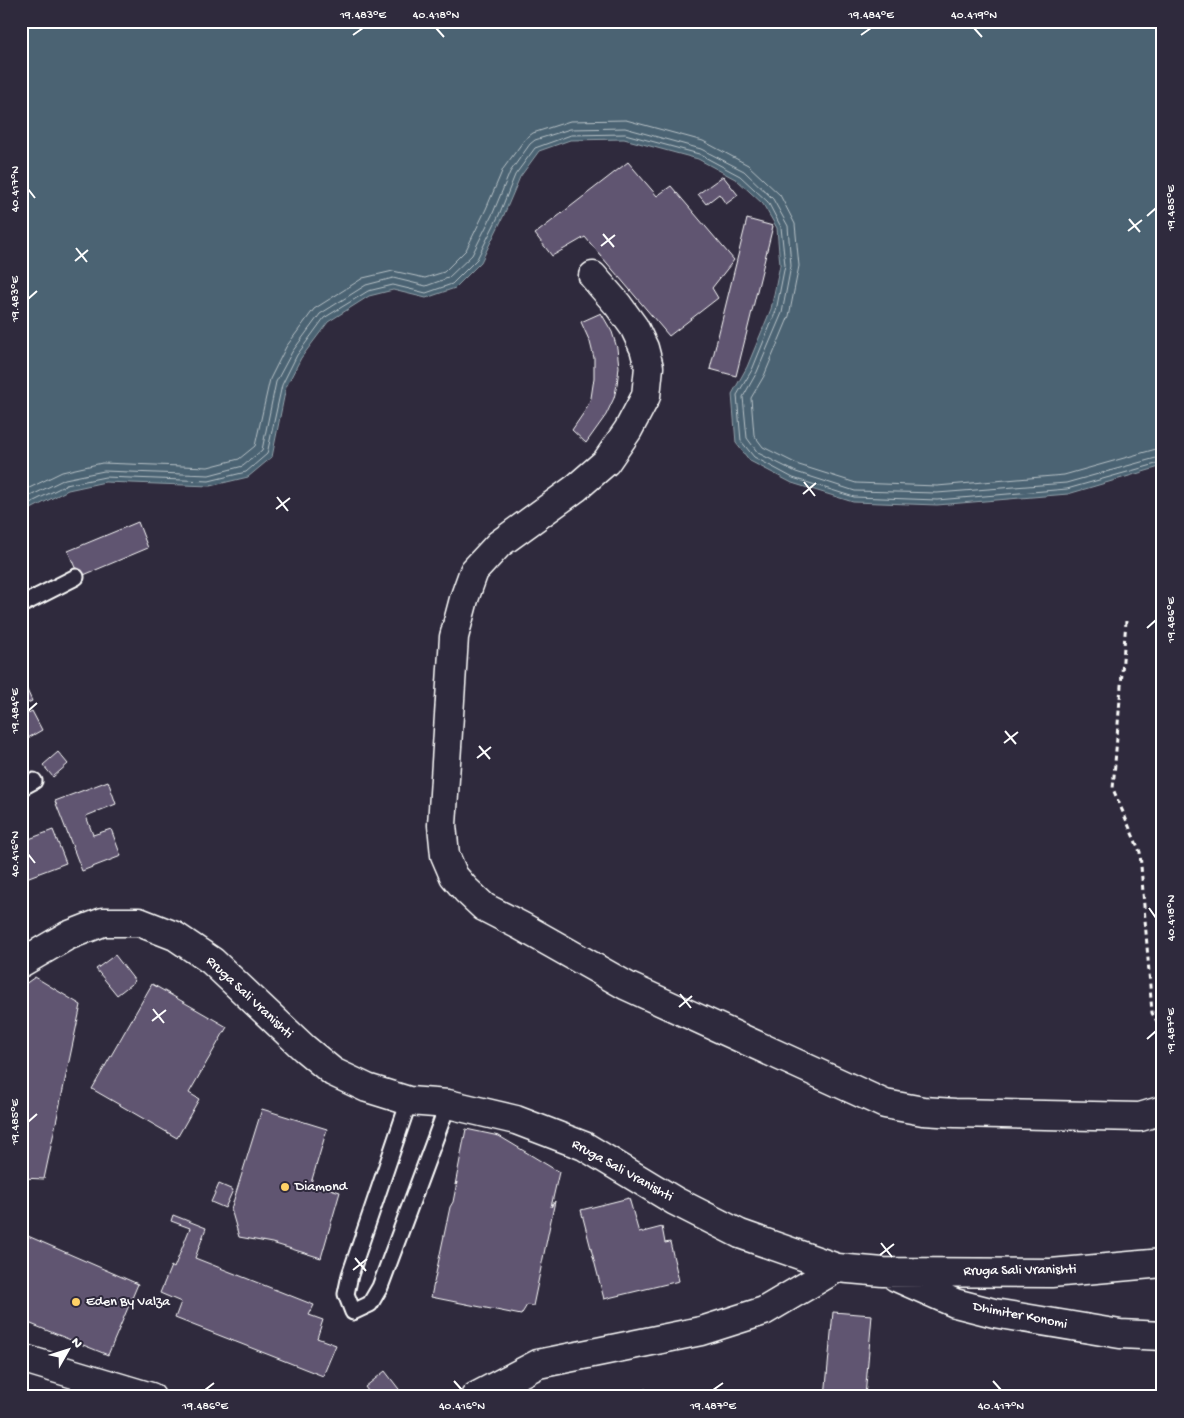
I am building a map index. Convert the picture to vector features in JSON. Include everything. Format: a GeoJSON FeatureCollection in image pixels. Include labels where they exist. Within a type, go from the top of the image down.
{"type":"FeatureCollection","features":[{"type":"Feature","properties":{"kind":"street"},"geometry":{"type":"LineString","coordinates":[[593,276],[634,327],[644,348],[649,367],[646,396],[628,430],[606,462],[576,488],[499,544],[474,571],[454,637],[442,825],[446,855],[454,876],[484,907],[628,986],[885,1104],[923,1111],[955,1113],[1140,1117],[1163,1110]]}},
{"type":"Feature","properties":{"kind":"street","name":"Rruga Sali Vranishti"},"geometry":{"type":"LineString","coordinates":[[21,963],[67,936],[103,922],[139,922],[175,936],[212,961],[304,1048],[333,1072],[367,1088],[409,1101],[448,1104],[516,1120],[584,1146],[675,1200],[740,1234],[837,1268],[883,1272],[1051,1273],[1163,1263]]}},
{"type":"Feature","properties":{"kind":"street"},"geometry":{"type":"LineString","coordinates":[[474,1397],[538,1364],[701,1330],[764,1311],[837,1268]]}},
{"type":"Feature","properties":{"kind":"street","name":"Dhimiter Konomi"},"geometry":{"type":"LineString","coordinates":[[883,1272],[955,1302],[994,1313],[1120,1334],[1163,1336]]}},
{"type":"Feature","properties":{"kind":"street"},"geometry":{"type":"LineString","coordinates":[[21,1358],[151,1397]]}},
{"type":"Feature","properties":{"kind":"lane"},"geometry":{"type":"LineString","coordinates":[[21,604],[76,577]]}},
{"type":"Feature","properties":{"kind":"lane"},"geometry":{"type":"LineString","coordinates":[[409,1101],[350,1275],[346,1294],[353,1312],[370,1304],[380,1287],[448,1104]]}},
{"type":"Feature","properties":{"kind":"path"},"geometry":{"type":"LineString","coordinates":[[1126,621],[1113,789],[1140,852],[1152,1014],[1163,1031]]}},
{"type":"Feature","properties":{"kind":"water"},"geometry":{"type":"Polygon","coordinates":[[[21,21],[1163,21],[1163,466],[1068,494],[937,505],[853,502],[792,483],[750,461],[736,443],[732,394],[747,367],[771,309],[780,265],[777,228],[763,204],[737,180],[698,159],[624,139],[570,140],[539,151],[520,177],[481,262],[455,288],[426,298],[393,290],[369,296],[328,322],[301,358],[286,387],[272,457],[248,477],[210,486],[105,482],[68,490],[31,509],[21,518],[21,21]]]}},
{"type":"Feature","properties":{"kind":"building"},"geometry":{"type":"Polygon","coordinates":[[[628,162],[657,196],[671,186],[734,260],[712,288],[718,298],[669,336],[585,237],[552,256],[535,234],[628,162]]]}},
{"type":"Feature","properties":{"kind":"building"},"geometry":{"type":"Polygon","coordinates":[[[723,176],[738,195],[726,204],[719,194],[706,204],[698,194],[723,176]]]}},
{"type":"Feature","properties":{"kind":"building"},"geometry":{"type":"Polygon","coordinates":[[[747,219],[773,226],[736,376],[710,369],[747,219]]]}},
{"type":"Feature","properties":{"kind":"building"},"geometry":{"type":"Polygon","coordinates":[[[601,313],[612,332],[617,348],[619,367],[617,385],[614,398],[606,415],[586,443],[572,430],[591,398],[594,378],[594,358],[590,342],[581,322],[601,313]]]}},
{"type":"Feature","properties":{"kind":"building"},"geometry":{"type":"Polygon","coordinates":[[[138,522],[148,548],[79,577],[68,551],[138,522]]]}},
{"type":"Feature","properties":{"kind":"building"},"geometry":{"type":"Polygon","coordinates":[[[21,677],[32,701],[21,706],[21,677]]]}},
{"type":"Feature","properties":{"kind":"building"},"geometry":{"type":"Polygon","coordinates":[[[32,711],[42,730],[21,742],[21,717],[32,711]]]}},
{"type":"Feature","properties":{"kind":"building"},"geometry":{"type":"Polygon","coordinates":[[[58,752],[68,764],[53,777],[43,765],[58,752]]]}},
{"type":"Feature","properties":{"kind":"building"},"geometry":{"type":"Polygon","coordinates":[[[108,781],[116,804],[86,816],[93,835],[111,829],[121,856],[82,871],[55,801],[108,781]]]}},
{"type":"Feature","properties":{"kind":"building"},"geometry":{"type":"Polygon","coordinates":[[[53,830],[66,863],[21,880],[21,842],[53,830]]]}},
{"type":"Feature","properties":{"kind":"building"},"geometry":{"type":"Polygon","coordinates":[[[115,955],[135,981],[117,995],[96,969],[115,955]]]}},
{"type":"Feature","properties":{"kind":"building"},"geometry":{"type":"Polygon","coordinates":[[[35,977],[81,1005],[44,1179],[21,1178],[21,987],[35,977]]]}},
{"type":"Feature","properties":{"kind":"building"},"geometry":{"type":"Polygon","coordinates":[[[152,984],[227,1027],[189,1093],[199,1099],[177,1138],[92,1089],[152,984]]]}},
{"type":"Feature","properties":{"kind":"building"},"geometry":{"type":"Polygon","coordinates":[[[262,1109],[327,1129],[311,1183],[340,1192],[321,1258],[272,1243],[239,1237],[231,1209],[262,1109]]]}},
{"type":"Feature","properties":{"kind":"building"},"geometry":{"type":"Polygon","coordinates":[[[466,1129],[499,1136],[559,1172],[551,1207],[555,1201],[533,1306],[527,1305],[521,1315],[431,1297],[450,1207],[453,1202],[466,1129]]]}},
{"type":"Feature","properties":{"kind":"building"},"geometry":{"type":"Polygon","coordinates":[[[219,1184],[233,1190],[225,1208],[211,1202],[219,1184]]]}},
{"type":"Feature","properties":{"kind":"building"},"geometry":{"type":"Polygon","coordinates":[[[629,1198],[639,1233],[662,1227],[665,1243],[670,1242],[679,1281],[604,1299],[581,1210],[629,1198]]]}},
{"type":"Feature","properties":{"kind":"building"},"geometry":{"type":"Polygon","coordinates":[[[173,1215],[206,1228],[195,1258],[314,1305],[309,1315],[323,1320],[317,1338],[336,1345],[323,1376],[175,1318],[181,1302],[160,1293],[171,1266],[174,1268],[190,1228],[171,1221],[173,1215]]]}},
{"type":"Feature","properties":{"kind":"building","name":"Eden By Valza"},"geometry":{"type":"Polygon","coordinates":[[[21,1233],[138,1284],[108,1355],[21,1320],[21,1233]]]}},
{"type":"Feature","properties":{"kind":"building"},"geometry":{"type":"Polygon","coordinates":[[[833,1312],[872,1315],[865,1397],[825,1397],[833,1312]]]}},
{"type":"Feature","properties":{"kind":"building"},"geometry":{"type":"Polygon","coordinates":[[[385,1371],[405,1397],[369,1397],[371,1395],[365,1387],[385,1371]]]}},
{"type":"Feature","properties":{"kind":"building"},"geometry":{"type":"Polygon","coordinates":[[[646,1389],[648,1397],[604,1397],[646,1389]]]}},
{"type":"Feature","properties":{"kind":"place","name":"Diamond"},"geometry":{"type":"Point","coordinates":[285,1187]}},
{"type":"Feature","properties":{"kind":"place","name":"Eden By Valza"},"geometry":{"type":"Point","coordinates":[76,1302]}}]}
